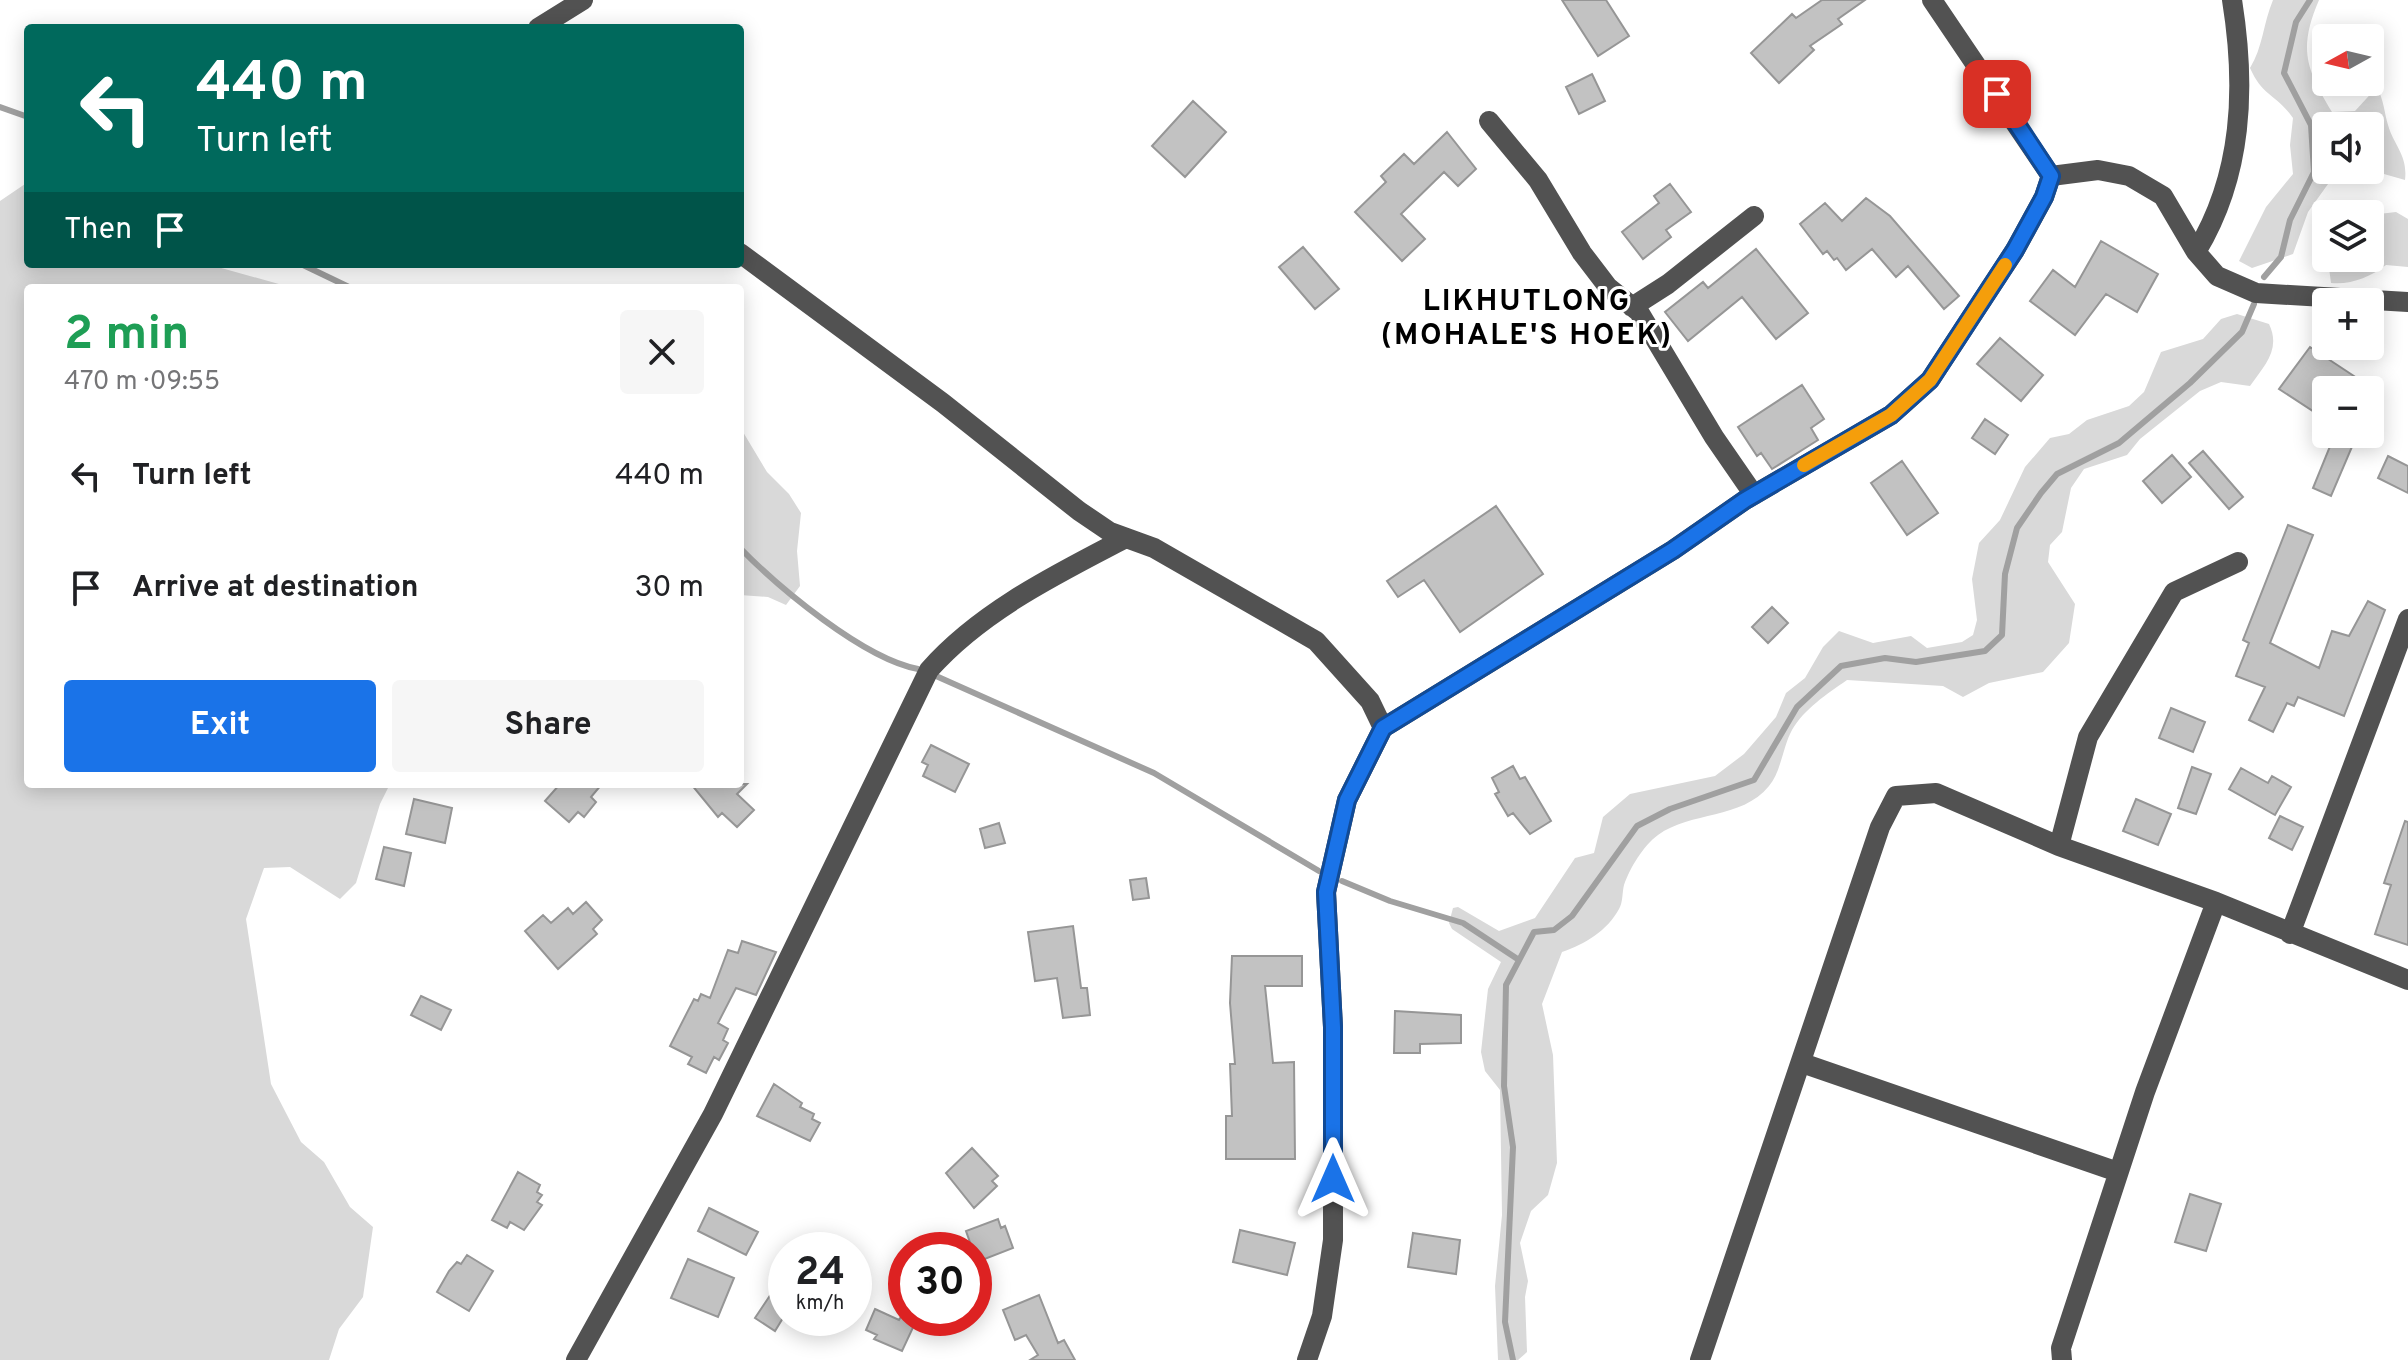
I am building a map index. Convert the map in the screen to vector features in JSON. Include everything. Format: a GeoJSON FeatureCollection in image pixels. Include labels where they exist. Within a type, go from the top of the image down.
{"type":"FeatureCollection","features":[{"type":"Feature","properties":{"kind":"street"},"geometry":{"type":"LineString","coordinates":[[544,24],[583,0]]}},
{"type":"Feature","properties":{"kind":"street"},"geometry":{"type":"LineString","coordinates":[[1932,0],[2051,176]]}},
{"type":"Feature","properties":{"kind":"street"},"geometry":{"type":"LineString","coordinates":[[2196,252],[2214,222],[2229,185],[2238,125],[2232,0]]}},
{"type":"Feature","properties":{"kind":"street"},"geometry":{"type":"LineString","coordinates":[[1489,121],[1538,180],[1582,253],[1608,287],[1632,307],[1754,495]]}},
{"type":"Feature","properties":{"kind":"street"},"geometry":{"type":"LineString","coordinates":[[2051,176],[2098,170],[2129,176],[2163,196],[2196,252],[2217,276],[2256,293],[2408,302]]}},
{"type":"Feature","properties":{"kind":"street"},"geometry":{"type":"LineString","coordinates":[[1307,1360],[1322,1316],[1333,1240],[1333,1027],[1326,892],[1347,800],[1383,728],[1673,550],[1754,495],[1891,415],[1930,380],[2015,250],[2044,197],[2051,176]]}},
{"type":"Feature","properties":{"kind":"street"},"geometry":{"type":"LineString","coordinates":[[1632,307],[1668,284],[1754,216]]}},
{"type":"Feature","properties":{"kind":"street"},"geometry":{"type":"LineString","coordinates":[[744,256],[943,403],[1079,511],[1126,538],[1178,561],[1316,641],[1370,701],[1383,728]]}},
{"type":"Feature","properties":{"kind":"street"},"geometry":{"type":"LineString","coordinates":[[576,1360],[713,1114],[929,670],[950,646],[1039,584],[1126,538]]}},
{"type":"Feature","properties":{"kind":"street"},"geometry":{"type":"LineString","coordinates":[[2059,846],[2088,737],[2174,592],[2238,562]]}},
{"type":"Feature","properties":{"kind":"street"},"geometry":{"type":"LineString","coordinates":[[2290,934],[2408,619]]}},
{"type":"Feature","properties":{"kind":"street"},"geometry":{"type":"LineString","coordinates":[[1700,1360],[1880,827],[1896,796],[1936,793],[2059,846],[2216,902],[2408,980]]}},
{"type":"Feature","properties":{"kind":"street"},"geometry":{"type":"LineString","coordinates":[[2062,1360],[2061,1348],[2118,1172],[2216,902]]}},
{"type":"Feature","properties":{"kind":"street"},"geometry":{"type":"LineString","coordinates":[[1802,1063],[2118,1172]]}},
{"type":"Feature","properties":{"kind":"shaded area"},"geometry":{"type":"Polygon","coordinates":[[[2273,0],[2319,0],[2312,17],[2307,46],[2312,96],[2323,96],[2332,112],[2312,112],[2312,184],[2328,184],[2317,200],[2312,200],[2293,254],[2252,268],[2239,261],[2266,207],[2293,174],[2290,145],[2293,118],[2260,85],[2250,68],[2258,52],[2273,0]]]}},
{"type":"Feature","properties":{"kind":"shaded area"},"geometry":{"type":"Polygon","coordinates":[[[2369,96],[2381,96],[2391,132],[2403,157],[2405,180],[2384,174],[2384,112],[2332,112],[2355,111],[2369,96]]]}},
{"type":"Feature","properties":{"kind":"shaded area"},"geometry":{"type":"Polygon","coordinates":[[[24,185],[24,268],[221,268],[279,284],[24,284],[24,788],[388,788],[380,804],[356,883],[340,899],[290,867],[264,868],[246,919],[271,1084],[301,1142],[324,1162],[350,1207],[373,1227],[363,1297],[339,1329],[329,1360],[0,1360],[0,201],[24,185]]]}},
{"type":"Feature","properties":{"kind":"shaded area"},"geometry":{"type":"Polygon","coordinates":[[[2396,212],[2408,219],[2408,267],[2384,266],[2384,213],[2396,212]]]}},
{"type":"Feature","properties":{"kind":"shaded area"},"geometry":{"type":"Polygon","coordinates":[[[2330,272],[2375,272],[2346,283],[2331,283],[2330,272]]]}},
{"type":"Feature","properties":{"kind":"shaded area"},"geometry":{"type":"Polygon","coordinates":[[[2237,314],[2269,324],[2272,333],[2270,356],[2250,386],[2221,382],[2200,391],[2140,439],[2127,455],[2084,469],[2071,488],[2062,532],[2050,545],[2048,562],[2075,604],[2069,643],[2043,672],[1989,683],[1963,697],[1943,686],[1847,680],[1816,702],[1797,722],[1776,774],[1758,797],[1730,810],[1671,827],[1658,835],[1633,865],[1614,917],[1595,936],[1562,952],[1542,1004],[1553,1055],[1557,1163],[1548,1195],[1531,1211],[1520,1243],[1528,1281],[1525,1297],[1527,1352],[1518,1360],[1498,1360],[1495,1286],[1502,1215],[1500,1090],[1485,1071],[1481,1052],[1488,989],[1501,962],[1452,929],[1449,923],[1453,908],[1458,907],[1499,931],[1535,918],[1575,858],[1594,853],[1603,817],[1630,794],[1715,776],[1744,754],[1776,717],[1786,693],[1805,678],[1823,647],[1839,631],[1873,643],[1911,636],[1927,648],[1962,642],[1973,635],[1977,620],[1972,579],[1979,543],[2000,520],[2025,467],[2050,438],[2069,434],[2087,420],[2129,406],[2144,392],[2161,352],[2203,339],[2221,319],[2237,314]]]}},
{"type":"Feature","properties":{"kind":"shaded area"},"geometry":{"type":"Polygon","coordinates":[[[744,434],[767,472],[789,494],[801,513],[797,551],[800,586],[786,605],[768,597],[744,595],[744,434]]]}},
{"type":"Feature","properties":{"kind":"building"},"geometry":{"type":"Polygon","coordinates":[[[1562,0],[1606,0],[1629,36],[1598,56],[1562,0]]]}},
{"type":"Feature","properties":{"kind":"building"},"geometry":{"type":"Polygon","coordinates":[[[1822,0],[1865,0],[1838,19],[1842,24],[1810,46],[1814,50],[1779,83],[1751,53],[1792,14],[1796,18],[1822,0]]]}},
{"type":"Feature","properties":{"kind":"building"},"geometry":{"type":"Polygon","coordinates":[[[1592,74],[1605,101],[1579,114],[1566,87],[1592,74]]]}},
{"type":"Feature","properties":{"kind":"building"},"geometry":{"type":"Polygon","coordinates":[[[1193,101],[1226,132],[1185,177],[1152,146],[1193,101]]]}},
{"type":"Feature","properties":{"kind":"building"},"geometry":{"type":"Polygon","coordinates":[[[1447,132],[1476,169],[1458,186],[1444,172],[1401,214],[1425,239],[1402,261],[1355,212],[1386,182],[1381,176],[1404,154],[1414,164],[1447,132]]]}},
{"type":"Feature","properties":{"kind":"building"},"geometry":{"type":"Polygon","coordinates":[[[1670,184],[1691,212],[1666,230],[1671,237],[1643,259],[1622,232],[1659,203],[1654,196],[1670,184]]]}},
{"type":"Feature","properties":{"kind":"building"},"geometry":{"type":"Polygon","coordinates":[[[1866,198],[1890,216],[1959,296],[1944,309],[1908,266],[1896,277],[1872,249],[1846,270],[1827,251],[1823,254],[1800,224],[1825,203],[1842,221],[1866,198]]]}},
{"type":"Feature","properties":{"kind":"building"},"geometry":{"type":"Polygon","coordinates":[[[2101,241],[2158,274],[2137,312],[2106,294],[2075,335],[2030,301],[2053,270],[2075,287],[2101,241]]]}},
{"type":"Feature","properties":{"kind":"building"},"geometry":{"type":"Polygon","coordinates":[[[1303,247],[1339,289],[1315,309],[1279,267],[1303,247]]]}},
{"type":"Feature","properties":{"kind":"building"},"geometry":{"type":"Polygon","coordinates":[[[1756,249],[1808,313],[1776,339],[1742,297],[1688,341],[1665,312],[1703,282],[1708,288],[1756,249]]]}},
{"type":"Feature","properties":{"kind":"building"},"geometry":{"type":"Polygon","coordinates":[[[2000,338],[2043,375],[2021,401],[1977,364],[2000,338]]]}},
{"type":"Feature","properties":{"kind":"building"},"geometry":{"type":"Polygon","coordinates":[[[2310,347],[2312,360],[2330,360],[2354,376],[2312,376],[2312,410],[2279,389],[2310,347]]]}},
{"type":"Feature","properties":{"kind":"building"},"geometry":{"type":"Polygon","coordinates":[[[1802,385],[1824,419],[1811,428],[1818,440],[1772,469],[1761,453],[1757,456],[1738,427],[1802,385]]]}},
{"type":"Feature","properties":{"kind":"building"},"geometry":{"type":"Polygon","coordinates":[[[1985,419],[2008,435],[1995,454],[1972,438],[1985,419]]]}},
{"type":"Feature","properties":{"kind":"building"},"geometry":{"type":"Polygon","coordinates":[[[2329,448],[2351,448],[2331,496],[2313,488],[2329,448]]]}},
{"type":"Feature","properties":{"kind":"building"},"geometry":{"type":"Polygon","coordinates":[[[2203,451],[2243,497],[2229,509],[2189,463],[2203,451]]]}},
{"type":"Feature","properties":{"kind":"building"},"geometry":{"type":"Polygon","coordinates":[[[2172,455],[2191,477],[2162,503],[2143,481],[2172,455]]]}},
{"type":"Feature","properties":{"kind":"building"},"geometry":{"type":"Polygon","coordinates":[[[2388,456],[2408,466],[2408,493],[2378,478],[2388,456]]]}},
{"type":"Feature","properties":{"kind":"building"},"geometry":{"type":"Polygon","coordinates":[[[1902,461],[1938,513],[1907,535],[1871,483],[1902,461]]]}},
{"type":"Feature","properties":{"kind":"building"},"geometry":{"type":"Polygon","coordinates":[[[1496,506],[1543,574],[1460,632],[1424,580],[1398,597],[1387,581],[1496,506]]]}},
{"type":"Feature","properties":{"kind":"building"},"geometry":{"type":"Polygon","coordinates":[[[2288,525],[2313,535],[2270,643],[2319,668],[2332,631],[2349,636],[2368,601],[2385,610],[2344,716],[2298,697],[2294,706],[2287,703],[2273,732],[2249,720],[2265,687],[2236,676],[2249,643],[2243,640],[2288,525]]]}},
{"type":"Feature","properties":{"kind":"building"},"geometry":{"type":"Polygon","coordinates":[[[1772,607],[1788,623],[1768,643],[1752,627],[1772,607]]]}},
{"type":"Feature","properties":{"kind":"building"},"geometry":{"type":"Polygon","coordinates":[[[2171,708],[2205,722],[2193,752],[2159,738],[2171,708]]]}},
{"type":"Feature","properties":{"kind":"building"},"geometry":{"type":"Polygon","coordinates":[[[931,745],[969,764],[955,792],[923,776],[928,765],[922,762],[931,745]]]}},
{"type":"Feature","properties":{"kind":"building"},"geometry":{"type":"Polygon","coordinates":[[[1513,766],[1520,779],[1525,777],[1551,821],[1530,834],[1513,813],[1508,816],[1495,794],[1499,792],[1492,778],[1513,766]]]}},
{"type":"Feature","properties":{"kind":"building"},"geometry":{"type":"Polygon","coordinates":[[[2192,767],[2211,774],[2196,814],[2178,808],[2192,767]]]}},
{"type":"Feature","properties":{"kind":"building"},"geometry":{"type":"Polygon","coordinates":[[[2241,768],[2268,783],[2272,776],[2291,787],[2275,815],[2229,789],[2241,768]]]}},
{"type":"Feature","properties":{"kind":"building"},"geometry":{"type":"Polygon","coordinates":[[[556,788],[599,788],[591,797],[596,802],[584,817],[578,812],[569,822],[545,801],[556,788]]]}},
{"type":"Feature","properties":{"kind":"building"},"geometry":{"type":"Polygon","coordinates":[[[694,788],[743,788],[737,794],[754,810],[737,827],[722,813],[718,817],[694,788]]]}},
{"type":"Feature","properties":{"kind":"building"},"geometry":{"type":"Polygon","coordinates":[[[414,799],[452,808],[445,843],[406,834],[414,799]]]}},
{"type":"Feature","properties":{"kind":"building"},"geometry":{"type":"Polygon","coordinates":[[[2136,799],[2171,814],[2158,845],[2123,831],[2136,799]]]}},
{"type":"Feature","properties":{"kind":"building"},"geometry":{"type":"Polygon","coordinates":[[[2280,816],[2303,827],[2292,850],[2269,838],[2280,816]]]}},
{"type":"Feature","properties":{"kind":"building"},"geometry":{"type":"Polygon","coordinates":[[[2405,821],[2408,822],[2408,945],[2375,934],[2391,885],[2384,883],[2405,821]]]}},
{"type":"Feature","properties":{"kind":"building"},"geometry":{"type":"Polygon","coordinates":[[[999,823],[1005,843],[985,848],[980,829],[999,823]]]}},
{"type":"Feature","properties":{"kind":"building"},"geometry":{"type":"Polygon","coordinates":[[[384,847],[411,853],[404,886],[376,879],[384,847]]]}},
{"type":"Feature","properties":{"kind":"building"},"geometry":{"type":"Polygon","coordinates":[[[1146,878],[1149,898],[1133,900],[1130,880],[1146,878]]]}},
{"type":"Feature","properties":{"kind":"building"},"geometry":{"type":"Polygon","coordinates":[[[586,902],[602,920],[593,929],[597,934],[558,969],[525,931],[543,915],[551,923],[568,908],[573,914],[586,902]]]}},
{"type":"Feature","properties":{"kind":"building"},"geometry":{"type":"Polygon","coordinates":[[[1073,926],[1081,988],[1087,988],[1090,1015],[1063,1018],[1057,978],[1035,981],[1028,932],[1073,926]]]}},
{"type":"Feature","properties":{"kind":"building"},"geometry":{"type":"Polygon","coordinates":[[[742,941],[776,952],[756,995],[736,988],[718,1023],[728,1029],[723,1040],[728,1043],[719,1060],[714,1057],[706,1073],[688,1064],[692,1057],[670,1046],[694,999],[698,1001],[701,994],[710,998],[728,950],[738,953],[742,941]]]}},
{"type":"Feature","properties":{"kind":"building"},"geometry":{"type":"Polygon","coordinates":[[[1232,956],[1302,956],[1302,986],[1265,986],[1273,1063],[1294,1062],[1295,1159],[1226,1159],[1226,1116],[1232,1116],[1230,1064],[1235,1064],[1230,1003],[1232,956]]]}},
{"type":"Feature","properties":{"kind":"building"},"geometry":{"type":"Polygon","coordinates":[[[421,996],[451,1010],[441,1030],[411,1015],[421,996]]]}},
{"type":"Feature","properties":{"kind":"building"},"geometry":{"type":"Polygon","coordinates":[[[1395,1011],[1461,1015],[1461,1043],[1420,1044],[1420,1053],[1394,1053],[1395,1011]]]}},
{"type":"Feature","properties":{"kind":"building"},"geometry":{"type":"Polygon","coordinates":[[[774,1084],[802,1103],[800,1107],[814,1114],[812,1119],[820,1123],[810,1141],[757,1116],[774,1084]]]}},
{"type":"Feature","properties":{"kind":"building"},"geometry":{"type":"Polygon","coordinates":[[[972,1148],[998,1176],[992,1181],[997,1186],[974,1208],[946,1173],[972,1148]]]}},
{"type":"Feature","properties":{"kind":"building"},"geometry":{"type":"Polygon","coordinates":[[[518,1172],[540,1185],[537,1192],[542,1195],[537,1202],[542,1205],[524,1230],[510,1222],[507,1228],[492,1220],[518,1172]]]}},
{"type":"Feature","properties":{"kind":"building"},"geometry":{"type":"Polygon","coordinates":[[[2190,1194],[2221,1204],[2206,1251],[2175,1242],[2190,1194]]]}},
{"type":"Feature","properties":{"kind":"building"},"geometry":{"type":"Polygon","coordinates":[[[709,1208],[758,1232],[746,1255],[698,1231],[709,1208]]]}},
{"type":"Feature","properties":{"kind":"building"},"geometry":{"type":"Polygon","coordinates":[[[998,1219],[1001,1228],[1005,1226],[1013,1248],[992,1256],[992,1232],[966,1231],[998,1219]]]}},
{"type":"Feature","properties":{"kind":"building"},"geometry":{"type":"Polygon","coordinates":[[[1240,1230],[1295,1243],[1287,1275],[1233,1262],[1240,1230]]]}},
{"type":"Feature","properties":{"kind":"building"},"geometry":{"type":"Polygon","coordinates":[[[1413,1233],[1460,1240],[1456,1274],[1408,1267],[1413,1233]]]}},
{"type":"Feature","properties":{"kind":"building"},"geometry":{"type":"Polygon","coordinates":[[[467,1255],[493,1271],[469,1311],[437,1292],[449,1271],[457,1262],[461,1264],[467,1255]]]}},
{"type":"Feature","properties":{"kind":"building"},"geometry":{"type":"Polygon","coordinates":[[[688,1259],[734,1278],[718,1317],[671,1298],[688,1259]]]}},
{"type":"Feature","properties":{"kind":"building"},"geometry":{"type":"Polygon","coordinates":[[[1039,1295],[1058,1343],[1064,1340],[1075,1360],[1030,1360],[1038,1355],[1026,1335],[1015,1340],[1003,1310],[1039,1295]]]}},
{"type":"Feature","properties":{"kind":"building"},"geometry":{"type":"Polygon","coordinates":[[[768,1298],[768,1326],[755,1318],[768,1298]]]}},
{"type":"Feature","properties":{"kind":"building"},"geometry":{"type":"Polygon","coordinates":[[[875,1309],[888,1315],[888,1336],[909,1336],[902,1351],[874,1339],[877,1335],[872,1333],[875,1309]]]}},
{"type":"Feature","properties":{"kind":"waterway"},"geometry":{"type":"LineString","coordinates":[[2264,277],[2281,257],[2290,220],[2314,172],[2311,125],[2284,73],[2296,22],[2310,0]]}},
{"type":"Feature","properties":{"kind":"waterway"},"geometry":{"type":"LineString","coordinates":[[0,107],[24,116]]}},
{"type":"Feature","properties":{"kind":"waterway"},"geometry":{"type":"LineString","coordinates":[[309,268],[343,284]]}},
{"type":"Feature","properties":{"kind":"waterway"},"geometry":{"type":"LineString","coordinates":[[1513,1360],[1505,1322],[1513,1147],[1504,1086],[1506,985],[1534,932],[1554,930],[1572,916],[1637,826],[1670,809],[1754,780],[1797,707],[1841,666],[1885,658],[1916,662],[1985,651],[2002,635],[2005,574],[2017,528],[2041,493],[2057,474],[2119,443],[2190,383],[2242,332],[2254,304]]}},
{"type":"Feature","properties":{"kind":"waterway"},"geometry":{"type":"LineString","coordinates":[[744,552],[799,601],[848,637],[896,663],[918,669]]}},
{"type":"Feature","properties":{"kind":"waterway"},"geometry":{"type":"LineString","coordinates":[[936,676],[1154,773],[1319,871]]}},
{"type":"Feature","properties":{"kind":"waterway"},"geometry":{"type":"LineString","coordinates":[[1342,881],[1390,901],[1463,923],[1519,960]]}},
{"type":"Feature","properties":{"kind":"slow traffic"},"geometry":{"type":"LineString","coordinates":[[1804,465],[1891,415],[1930,380],[2005,265]]}},
{"type":"Feature","properties":{"kind":"district","name":"LIKHUTLONG (MOHALE'S HOEK)"},"geometry":{"type":"Point","coordinates":[1527,317]}},
{"type":"Feature","properties":{"kind":"route"},"geometry":{"type":"LineString","coordinates":[[1333,1179],[1333,1027],[1326,892],[1347,800],[1383,728],[1673,550],[1745,500],[1891,415],[1930,380],[2015,250],[2044,197],[2051,176],[1997,94]]}}]}
